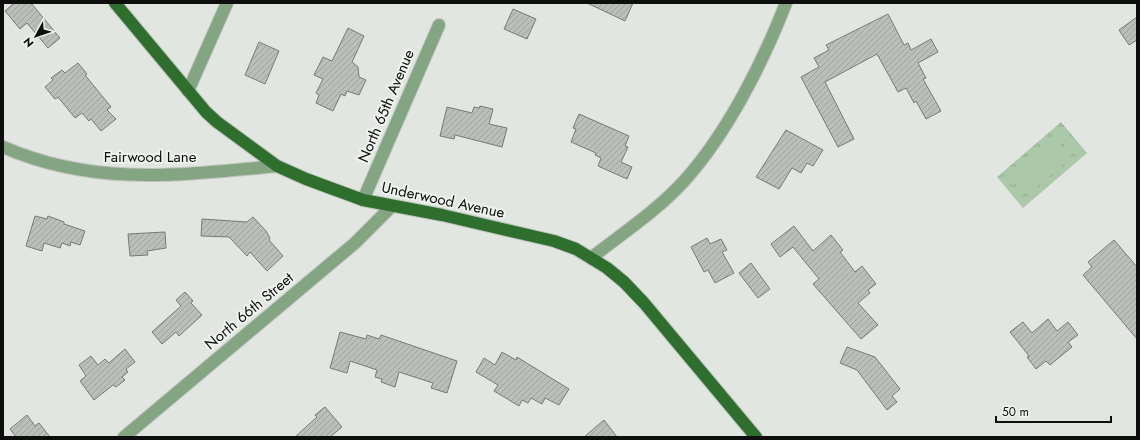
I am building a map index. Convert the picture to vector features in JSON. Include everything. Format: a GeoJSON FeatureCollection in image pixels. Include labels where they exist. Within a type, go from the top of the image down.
{"type":"FeatureCollection","features":[{"type":"Feature","properties":{"kind":"main road","name":"Underwood Avenue"},"geometry":{"type":"LineString","coordinates":[[115,3],[188,91],[217,122],[277,166],[363,200],[442,215],[554,241],[576,249],[591,258],[624,282],[644,303],[756,437]]}},
{"type":"Feature","properties":{"kind":"street"},"geometry":{"type":"LineString","coordinates":[[188,91],[227,3]]}},
{"type":"Feature","properties":{"kind":"street"},"geometry":{"type":"LineString","coordinates":[[591,258],[667,198],[704,157],[737,105],[763,56],[786,3]]}},
{"type":"Feature","properties":{"kind":"street","name":"North 65th Avenue"},"geometry":{"type":"LineString","coordinates":[[363,200],[439,25]]}},
{"type":"Feature","properties":{"kind":"street","name":"Fairwood Lane"},"geometry":{"type":"LineString","coordinates":[[3,147],[45,162],[81,171],[107,175],[137,176],[195,173],[277,166]]}},
{"type":"Feature","properties":{"kind":"street","name":"North 66th Street"},"geometry":{"type":"LineString","coordinates":[[124,437],[355,243],[392,206]]}},
{"type":"Feature","properties":{"kind":"green space"},"geometry":{"type":"Polygon","coordinates":[[[1061,122],[1087,153],[1023,208],[997,177],[1061,122]]]}},
{"type":"Feature","properties":{"kind":"green space"},"geometry":{"type":"Polygon","coordinates":[[[1055,138],[1071,158],[1029,193],[1013,174],[1055,138]]]}},
{"type":"Feature","properties":{"kind":"building"},"geometry":{"type":"Polygon","coordinates":[[[14,3],[31,3],[60,38],[48,48],[27,23],[20,29],[5,11],[14,3]]]}},
{"type":"Feature","properties":{"kind":"building"},"geometry":{"type":"Polygon","coordinates":[[[587,3],[633,3],[625,21],[587,3]]]}},
{"type":"Feature","properties":{"kind":"building"},"geometry":{"type":"Polygon","coordinates":[[[513,9],[536,19],[527,39],[504,29],[513,9]]]}},
{"type":"Feature","properties":{"kind":"building"},"geometry":{"type":"Polygon","coordinates":[[[888,14],[904,45],[908,43],[911,50],[931,39],[938,52],[918,63],[926,78],[923,79],[941,111],[926,119],[916,101],[914,103],[906,88],[898,92],[877,54],[825,82],[854,139],[838,147],[801,77],[819,67],[814,58],[829,50],[826,45],[888,14]]]}},
{"type":"Feature","properties":{"kind":"building"},"geometry":{"type":"Polygon","coordinates":[[[1137,17],[1137,40],[1129,45],[1119,30],[1137,17]]]}},
{"type":"Feature","properties":{"kind":"building"},"geometry":{"type":"Polygon","coordinates":[[[348,28],[364,36],[352,62],[358,67],[359,77],[366,80],[359,95],[347,91],[345,96],[341,94],[333,111],[316,103],[319,95],[316,93],[323,79],[314,75],[323,57],[332,61],[348,28]]]}},
{"type":"Feature","properties":{"kind":"building"},"geometry":{"type":"Polygon","coordinates":[[[259,42],[279,51],[265,84],[245,75],[259,42]]]}},
{"type":"Feature","properties":{"kind":"building"},"geometry":{"type":"Polygon","coordinates":[[[78,63],[87,74],[85,75],[111,107],[107,110],[116,119],[101,131],[91,119],[89,121],[82,113],[75,118],[58,97],[55,99],[45,87],[53,80],[51,78],[62,70],[65,73],[78,63]]]}},
{"type":"Feature","properties":{"kind":"building"},"geometry":{"type":"Polygon","coordinates":[[[480,106],[493,109],[489,124],[507,128],[502,147],[455,135],[454,139],[440,136],[447,107],[472,113],[474,107],[479,108],[480,106]]]}},
{"type":"Feature","properties":{"kind":"building"},"geometry":{"type":"Polygon","coordinates":[[[579,114],[629,136],[625,146],[628,147],[621,162],[632,167],[627,179],[598,166],[601,158],[595,155],[596,153],[571,142],[576,129],[573,128],[579,114]]]}},
{"type":"Feature","properties":{"kind":"building"},"geometry":{"type":"Polygon","coordinates":[[[786,130],[823,150],[813,166],[807,163],[801,173],[792,168],[779,189],[756,177],[786,130]]]}},
{"type":"Feature","properties":{"kind":"building"},"geometry":{"type":"Polygon","coordinates":[[[35,216],[47,219],[48,216],[64,222],[64,224],[85,231],[80,245],[71,242],[70,246],[62,243],[60,248],[44,243],[42,251],[26,246],[35,216]]]}},
{"type":"Feature","properties":{"kind":"building"},"geometry":{"type":"Polygon","coordinates":[[[253,217],[266,231],[270,238],[269,240],[283,256],[267,271],[250,252],[247,256],[229,237],[201,236],[202,219],[247,222],[253,217]]]}},
{"type":"Feature","properties":{"kind":"building"},"geometry":{"type":"Polygon","coordinates":[[[794,226],[813,251],[831,235],[843,250],[840,252],[855,272],[862,266],[876,284],[868,290],[870,293],[858,303],[878,325],[861,339],[813,284],[819,279],[793,247],[780,257],[771,244],[794,226]]]}},
{"type":"Feature","properties":{"kind":"building"},"geometry":{"type":"Polygon","coordinates":[[[165,232],[166,248],[147,251],[148,255],[130,256],[128,234],[165,232]]]}},
{"type":"Feature","properties":{"kind":"building"},"geometry":{"type":"Polygon","coordinates":[[[707,238],[710,244],[721,239],[727,250],[722,252],[734,273],[715,283],[708,270],[704,272],[691,247],[707,238]]]}},
{"type":"Feature","properties":{"kind":"building"},"geometry":{"type":"Polygon","coordinates":[[[1114,240],[1137,267],[1137,339],[1083,275],[1092,267],[1088,262],[1114,240]]]}},
{"type":"Feature","properties":{"kind":"building"},"geometry":{"type":"Polygon","coordinates":[[[751,263],[770,289],[758,298],[739,273],[751,263]]]}},
{"type":"Feature","properties":{"kind":"building"},"geometry":{"type":"Polygon","coordinates":[[[185,292],[193,301],[191,303],[202,315],[179,336],[176,332],[162,344],[152,332],[181,306],[176,300],[185,292]]]}},
{"type":"Feature","properties":{"kind":"building"},"geometry":{"type":"Polygon","coordinates":[[[1048,319],[1057,331],[1068,322],[1078,335],[1068,342],[1072,347],[1050,365],[1046,361],[1036,369],[1027,357],[1029,356],[1010,332],[1023,322],[1032,333],[1048,319]]]}},
{"type":"Feature","properties":{"kind":"building"},"geometry":{"type":"Polygon","coordinates":[[[340,332],[366,339],[367,335],[379,339],[381,335],[457,361],[447,393],[431,388],[433,383],[399,372],[395,387],[381,382],[382,379],[375,377],[377,370],[350,361],[347,373],[330,368],[340,332]]]}},
{"type":"Feature","properties":{"kind":"building"},"geometry":{"type":"Polygon","coordinates":[[[847,347],[875,357],[900,389],[892,396],[897,402],[887,410],[857,370],[840,363],[847,347]]]}},
{"type":"Feature","properties":{"kind":"building"},"geometry":{"type":"Polygon","coordinates":[[[125,349],[135,362],[126,369],[128,372],[122,377],[125,380],[116,387],[113,385],[94,400],[80,381],[86,376],[79,365],[91,356],[98,365],[105,359],[109,363],[125,349]]]}},
{"type":"Feature","properties":{"kind":"building"},"geometry":{"type":"Polygon","coordinates":[[[502,352],[516,360],[517,357],[569,389],[559,405],[545,398],[542,404],[531,398],[528,403],[522,400],[519,406],[494,391],[498,385],[476,372],[484,358],[495,365],[502,352]]]}},
{"type":"Feature","properties":{"kind":"building"},"geometry":{"type":"Polygon","coordinates":[[[325,407],[342,427],[330,437],[295,437],[317,417],[315,415],[325,407]]]}},
{"type":"Feature","properties":{"kind":"building"},"geometry":{"type":"Polygon","coordinates":[[[27,415],[35,426],[39,423],[50,437],[16,437],[10,429],[27,415]]]}},
{"type":"Feature","properties":{"kind":"building"},"geometry":{"type":"Polygon","coordinates":[[[604,420],[617,437],[584,437],[604,420]]]}}]}
